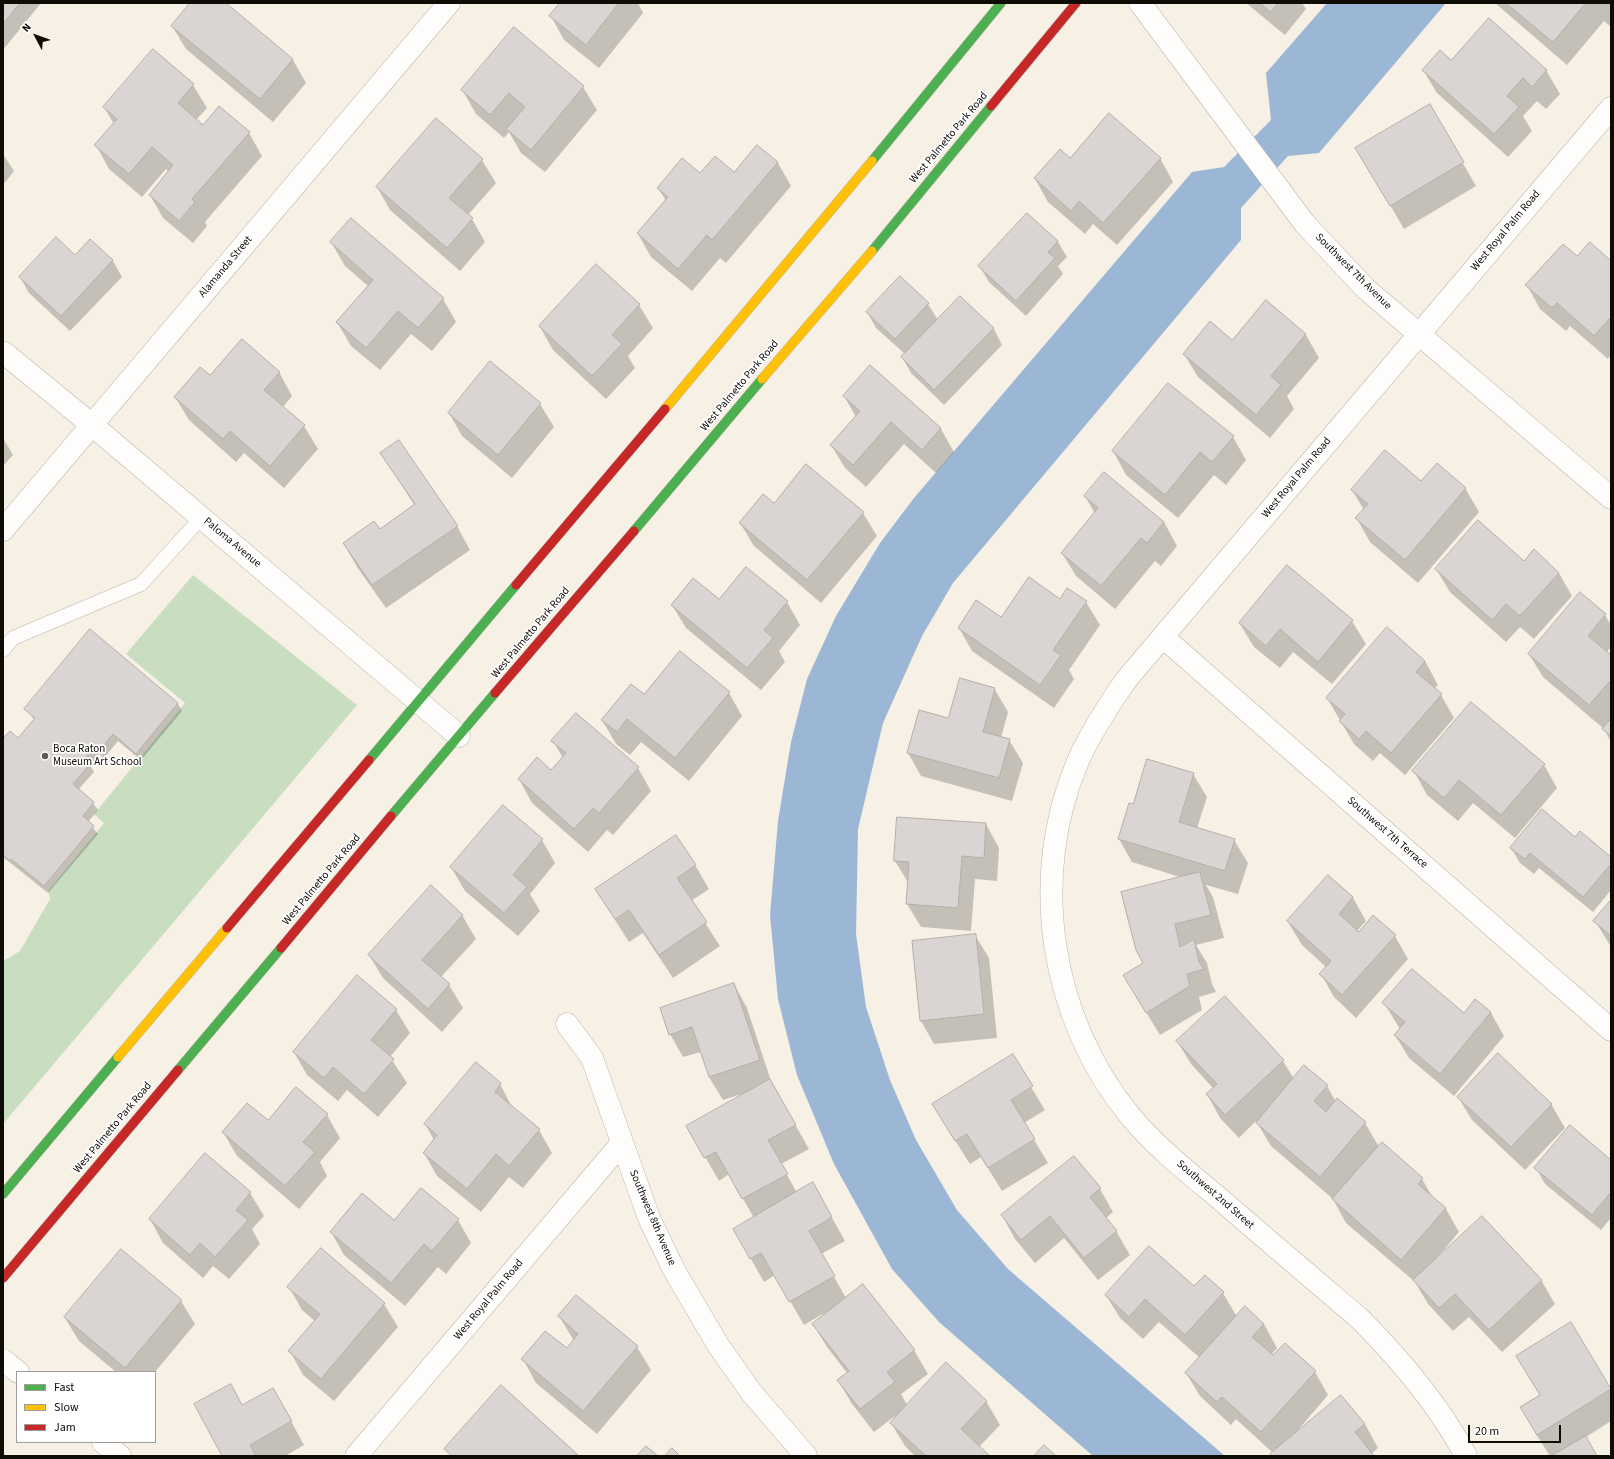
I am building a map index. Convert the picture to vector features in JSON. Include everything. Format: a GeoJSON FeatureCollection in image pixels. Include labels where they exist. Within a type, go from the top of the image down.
{"type":"FeatureCollection","features":[{"type":"Feature","properties":{"kind":"main road"},"geometry":{"type":"LineString","coordinates":[[3,1194],[818,227],[1001,3]]}},
{"type":"Feature","properties":{"kind":"main road","name":"West Palmetto Park Road"},"geometry":{"type":"LineString","coordinates":[[3,1278],[459,736],[895,223],[1076,3]]}},
{"type":"Feature","properties":{"kind":"street","name":"Alamanda Street"},"geometry":{"type":"LineString","coordinates":[[3,530],[450,3]]}},
{"type":"Feature","properties":{"kind":"street","name":"Southwest 7th Avenue"},"geometry":{"type":"LineString","coordinates":[[1140,3],[1305,224],[1366,289],[1418,335],[1611,498]]}},
{"type":"Feature","properties":{"kind":"street","name":"West Royal Palm Road"},"geometry":{"type":"LineString","coordinates":[[1051,885],[1059,821],[1078,761],[1108,706],[1126,680],[1611,108]]}},
{"type":"Feature","properties":{"kind":"street","name":"Paloma Avenue"},"geometry":{"type":"LineString","coordinates":[[3,352],[202,517],[419,700],[459,736]]}},
{"type":"Feature","properties":{"kind":"street","name":"Southwest 7th Terrace"},"geometry":{"type":"LineString","coordinates":[[1162,637],[1611,1030]]}},
{"type":"Feature","properties":{"kind":"street","name":"Southwest 2nd Street"},"geometry":{"type":"LineString","coordinates":[[1051,885],[1055,946],[1069,1007],[1095,1064],[1112,1091],[1151,1140],[1359,1318],[1382,1341],[1424,1390],[1466,1456]]}},
{"type":"Feature","properties":{"kind":"street","name":"Southwest 8th Avenue"},"geometry":{"type":"LineString","coordinates":[[567,1024],[592,1058],[621,1144],[649,1218],[678,1277],[718,1345],[751,1392],[806,1456]]}},
{"type":"Feature","properties":{"kind":"street","name":"West Royal Palm Road"},"geometry":{"type":"LineString","coordinates":[[356,1456],[621,1144]]}},
{"type":"Feature","properties":{"kind":"street"},"geometry":{"type":"LineString","coordinates":[[3,1360],[17,1371]]}},
{"type":"Feature","properties":{"kind":"street"},"geometry":{"type":"LineString","coordinates":[[104,1443],[120,1456]]}},
{"type":"Feature","properties":{"kind":"lane"},"geometry":{"type":"LineString","coordinates":[[3,650],[13,638],[141,584],[202,517]]}},
{"type":"Feature","properties":{"kind":"green space"},"geometry":{"type":"Polygon","coordinates":[[[193,575],[357,705],[3,1124],[3,961],[20,951],[50,899],[48,891],[104,823],[94,814],[185,703],[126,654],[193,575]]]}},
{"type":"Feature","properties":{"kind":"water"},"geometry":{"type":"Polygon","coordinates":[[[1327,3],[1446,3],[1319,153],[1288,156],[1241,208],[1241,240],[953,583],[922,636],[883,723],[858,829],[856,934],[866,1007],[890,1080],[916,1140],[957,1210],[1008,1269],[1225,1456],[1093,1456],[939,1322],[892,1269],[834,1164],[797,1075],[778,999],[770,915],[778,821],[791,742],[807,679],[836,616],[880,543],[914,498],[1192,172],[1224,167],[1271,120],[1266,73],[1327,3]]]}},
{"type":"Feature","properties":{"kind":"building"},"geometry":{"type":"Polygon","coordinates":[[[3,3],[20,3],[3,24],[3,3]]]}},
{"type":"Feature","properties":{"kind":"building"},"geometry":{"type":"Polygon","coordinates":[[[190,3],[226,3],[293,59],[260,99],[171,26],[190,3]]]}},
{"type":"Feature","properties":{"kind":"building"},"geometry":{"type":"Polygon","coordinates":[[[560,3],[619,3],[586,45],[549,16],[560,3]]]}},
{"type":"Feature","properties":{"kind":"building"},"geometry":{"type":"Polygon","coordinates":[[[1260,3],[1278,3],[1271,12],[1260,3]]]}},
{"type":"Feature","properties":{"kind":"building"},"geometry":{"type":"Polygon","coordinates":[[[1506,3],[1586,3],[1553,42],[1506,3]]]}},
{"type":"Feature","properties":{"kind":"building"},"geometry":{"type":"Polygon","coordinates":[[[1489,18],[1547,70],[1532,87],[1523,78],[1507,96],[1519,107],[1494,134],[1422,70],[1440,50],[1451,60],[1489,18]]]}},
{"type":"Feature","properties":{"kind":"building"},"geometry":{"type":"Polygon","coordinates":[[[514,27],[584,86],[531,150],[506,129],[525,107],[509,93],[490,115],[461,90],[514,27]]]}},
{"type":"Feature","properties":{"kind":"building"},"geometry":{"type":"Polygon","coordinates":[[[153,49],[194,84],[178,103],[203,125],[219,106],[250,132],[192,199],[195,202],[179,221],[149,195],[173,165],[152,147],[129,174],[94,145],[117,119],[103,107],[153,49]]]}},
{"type":"Feature","properties":{"kind":"building"},"geometry":{"type":"Polygon","coordinates":[[[1430,104],[1464,162],[1390,206],[1355,148],[1430,104]]]}},
{"type":"Feature","properties":{"kind":"building"},"geometry":{"type":"Polygon","coordinates":[[[1109,113],[1161,158],[1103,223],[1079,201],[1071,211],[1034,178],[1060,149],[1070,158],[1109,113]]]}},
{"type":"Feature","properties":{"kind":"building"},"geometry":{"type":"Polygon","coordinates":[[[436,118],[483,159],[449,198],[473,218],[447,248],[376,187],[436,118]]]}},
{"type":"Feature","properties":{"kind":"building"},"geometry":{"type":"Polygon","coordinates":[[[757,145],[778,162],[712,240],[707,235],[678,269],[637,233],[668,197],[657,188],[682,158],[700,173],[715,156],[734,172],[757,145]]]}},
{"type":"Feature","properties":{"kind":"building"},"geometry":{"type":"Polygon","coordinates":[[[1027,213],[1058,241],[1048,252],[1055,258],[1016,301],[978,266],[1027,213]]]}},
{"type":"Feature","properties":{"kind":"building"},"geometry":{"type":"Polygon","coordinates":[[[351,218],[444,298],[418,328],[398,311],[366,348],[336,322],[373,280],[330,242],[351,218]]]}},
{"type":"Feature","properties":{"kind":"building"},"geometry":{"type":"Polygon","coordinates":[[[56,237],[75,255],[90,239],[113,260],[61,316],[19,277],[56,237]]]}},
{"type":"Feature","properties":{"kind":"building"},"geometry":{"type":"Polygon","coordinates":[[[1590,242],[1611,261],[1611,317],[1594,336],[1557,303],[1552,308],[1525,285],[1563,244],[1577,256],[1590,242]]]}},
{"type":"Feature","properties":{"kind":"building"},"geometry":{"type":"Polygon","coordinates":[[[596,264],[640,304],[612,335],[622,344],[592,376],[539,326],[596,264]]]}},
{"type":"Feature","properties":{"kind":"building"},"geometry":{"type":"Polygon","coordinates":[[[900,276],[929,303],[895,339],[866,312],[900,276]]]}},
{"type":"Feature","properties":{"kind":"building"},"geometry":{"type":"Polygon","coordinates":[[[960,296],[994,328],[934,390],[901,357],[960,296]]]}},
{"type":"Feature","properties":{"kind":"building"},"geometry":{"type":"Polygon","coordinates":[[[1266,300],[1306,334],[1271,376],[1281,385],[1256,415],[1183,354],[1210,321],[1232,340],[1266,300]]]}},
{"type":"Feature","properties":{"kind":"building"},"geometry":{"type":"Polygon","coordinates":[[[242,339],[280,372],[264,390],[305,425],[270,466],[230,431],[223,439],[174,397],[200,367],[210,375],[242,339]]]}},
{"type":"Feature","properties":{"kind":"building"},"geometry":{"type":"Polygon","coordinates":[[[490,361],[541,403],[498,455],[448,413],[490,361]]]}},
{"type":"Feature","properties":{"kind":"building"},"geometry":{"type":"Polygon","coordinates":[[[870,365],[941,428],[922,450],[891,422],[853,465],[830,445],[860,411],[843,396],[870,365]]]}},
{"type":"Feature","properties":{"kind":"building"},"geometry":{"type":"Polygon","coordinates":[[[1168,383],[1234,436],[1212,462],[1200,452],[1165,495],[1112,451],[1168,383]]]}},
{"type":"Feature","properties":{"kind":"building"},"geometry":{"type":"Polygon","coordinates":[[[399,440],[458,526],[372,585],[343,543],[374,521],[380,529],[415,504],[380,453],[399,440]]]}},
{"type":"Feature","properties":{"kind":"building"},"geometry":{"type":"Polygon","coordinates":[[[1385,450],[1421,481],[1437,463],[1466,488],[1405,560],[1355,518],[1368,504],[1351,490],[1385,450]]]}},
{"type":"Feature","properties":{"kind":"building"},"geometry":{"type":"Polygon","coordinates":[[[806,464],[864,512],[807,580],[739,523],[763,494],[774,503],[806,464]]]}},
{"type":"Feature","properties":{"kind":"building"},"geometry":{"type":"Polygon","coordinates":[[[1104,472],[1164,522],[1147,543],[1141,538],[1101,586],[1061,553],[1098,508],[1084,496],[1104,472]]]}},
{"type":"Feature","properties":{"kind":"building"},"geometry":{"type":"Polygon","coordinates":[[[1478,520],[1524,561],[1534,549],[1559,573],[1520,616],[1506,604],[1492,620],[1435,569],[1478,520]]]}},
{"type":"Feature","properties":{"kind":"building"},"geometry":{"type":"Polygon","coordinates":[[[1287,565],[1353,620],[1318,662],[1280,629],[1266,646],[1239,623],[1287,565]]]}},
{"type":"Feature","properties":{"kind":"building"},"geometry":{"type":"Polygon","coordinates":[[[746,567],[788,601],[764,630],[773,638],[747,668],[671,605],[693,578],[719,599],[746,567]]]}},
{"type":"Feature","properties":{"kind":"building"},"geometry":{"type":"Polygon","coordinates":[[[1029,577],[1060,599],[1067,588],[1087,601],[1053,650],[1061,655],[1040,685],[958,628],[976,600],[1001,617],[1029,577]]]}},
{"type":"Feature","properties":{"kind":"building"},"geometry":{"type":"Polygon","coordinates":[[[1580,592],[1606,614],[1588,636],[1611,655],[1611,680],[1589,705],[1528,654],[1580,592]]]}},
{"type":"Feature","properties":{"kind":"building"},"geometry":{"type":"Polygon","coordinates":[[[1387,627],[1425,661],[1416,672],[1442,694],[1391,753],[1366,731],[1359,739],[1339,721],[1345,714],[1326,698],[1387,627]]]}},
{"type":"Feature","properties":{"kind":"building","name":"Boca Raton Museum Art School"},"geometry":{"type":"Polygon","coordinates":[[[90,629],[178,703],[136,754],[113,734],[99,751],[94,747],[84,759],[90,764],[73,784],[94,802],[83,816],[94,826],[44,886],[11,859],[9,860],[3,855],[3,738],[10,731],[18,738],[35,718],[24,709],[90,629]]]}},
{"type":"Feature","properties":{"kind":"building"},"geometry":{"type":"Polygon","coordinates":[[[680,651],[730,692],[675,758],[627,719],[617,732],[601,720],[631,684],[644,694],[680,651]]]}},
{"type":"Feature","properties":{"kind":"building"},"geometry":{"type":"Polygon","coordinates":[[[960,678],[995,688],[983,732],[1010,739],[999,778],[907,753],[919,710],[948,718],[960,678]]]}},
{"type":"Feature","properties":{"kind":"building"},"geometry":{"type":"Polygon","coordinates":[[[1471,702],[1545,764],[1501,815],[1459,780],[1444,798],[1412,771],[1471,702]]]}},
{"type":"Feature","properties":{"kind":"building"},"geometry":{"type":"Polygon","coordinates":[[[576,713],[639,767],[599,813],[593,808],[574,829],[518,779],[537,757],[551,770],[566,753],[551,741],[576,713]]]}},
{"type":"Feature","properties":{"kind":"building"},"geometry":{"type":"Polygon","coordinates":[[[1611,719],[1611,736],[1602,729],[1611,719]]]}},
{"type":"Feature","properties":{"kind":"building"},"geometry":{"type":"Polygon","coordinates":[[[1147,759],[1194,773],[1179,822],[1235,839],[1225,871],[1118,839],[1129,803],[1133,804],[1147,759]]]}},
{"type":"Feature","properties":{"kind":"building"},"geometry":{"type":"Polygon","coordinates":[[[503,805],[543,839],[513,875],[527,887],[504,913],[450,867],[503,805]]]}},
{"type":"Feature","properties":{"kind":"building"},"geometry":{"type":"Polygon","coordinates":[[[1542,809],[1575,837],[1580,831],[1611,857],[1611,864],[1583,897],[1530,853],[1525,859],[1510,848],[1542,809]]]}},
{"type":"Feature","properties":{"kind":"building"},"geometry":{"type":"Polygon","coordinates":[[[897,817],[986,823],[984,858],[962,856],[958,908],[906,904],[909,862],[894,861],[897,817]]]}},
{"type":"Feature","properties":{"kind":"building"},"geometry":{"type":"Polygon","coordinates":[[[676,835],[696,865],[677,878],[707,922],[659,955],[629,910],[615,919],[595,889],[676,835]]]}},
{"type":"Feature","properties":{"kind":"building"},"geometry":{"type":"Polygon","coordinates":[[[1200,872],[1211,915],[1175,924],[1180,947],[1194,939],[1199,962],[1204,969],[1187,974],[1190,986],[1146,1013],[1123,975],[1143,963],[1136,950],[1121,892],[1200,872]]]}},
{"type":"Feature","properties":{"kind":"building"},"geometry":{"type":"Polygon","coordinates":[[[1328,875],[1353,897],[1339,914],[1359,932],[1373,915],[1396,935],[1342,995],[1319,974],[1331,961],[1287,921],[1328,875]]]}},
{"type":"Feature","properties":{"kind":"building"},"geometry":{"type":"Polygon","coordinates":[[[431,885],[463,915],[422,960],[450,984],[428,1009],[368,955],[431,885]]]}},
{"type":"Feature","properties":{"kind":"building"},"geometry":{"type":"Polygon","coordinates":[[[1611,900],[1611,933],[1610,935],[1593,921],[1611,900]]]}},
{"type":"Feature","properties":{"kind":"building"},"geometry":{"type":"Polygon","coordinates":[[[976,934],[984,1014],[920,1021],[912,941],[976,934]]]}},
{"type":"Feature","properties":{"kind":"building"},"geometry":{"type":"Polygon","coordinates":[[[1412,969],[1464,1013],[1475,999],[1491,1012],[1440,1074],[1394,1035],[1405,1022],[1382,1003],[1412,969]]]}},
{"type":"Feature","properties":{"kind":"building"},"geometry":{"type":"Polygon","coordinates":[[[357,975],[397,1009],[371,1040],[394,1059],[364,1094],[333,1067],[324,1078],[293,1052],[357,975]]]}},
{"type":"Feature","properties":{"kind":"building"},"geometry":{"type":"Polygon","coordinates":[[[734,983],[760,1060],[709,1077],[692,1027],[669,1035],[660,1008],[734,983]]]}},
{"type":"Feature","properties":{"kind":"building"},"geometry":{"type":"Polygon","coordinates":[[[1225,996],[1284,1060],[1225,1115],[1206,1094],[1217,1084],[1176,1041],[1225,996]]]}},
{"type":"Feature","properties":{"kind":"building"},"geometry":{"type":"Polygon","coordinates":[[[1498,1053],[1552,1104],[1511,1147],[1457,1097],[1498,1053]]]}},
{"type":"Feature","properties":{"kind":"building"},"geometry":{"type":"Polygon","coordinates":[[[1013,1054],[1033,1086],[1011,1100],[1035,1139],[988,1168],[967,1134],[955,1141],[932,1104],[1013,1054]]]}},
{"type":"Feature","properties":{"kind":"building"},"geometry":{"type":"Polygon","coordinates":[[[476,1062],[501,1083],[495,1092],[540,1129],[509,1166],[496,1154],[467,1189],[423,1153],[437,1135],[424,1124],[476,1062]]]}},
{"type":"Feature","properties":{"kind":"building"},"geometry":{"type":"Polygon","coordinates":[[[1304,1065],[1328,1085],[1314,1101],[1326,1112],[1337,1098],[1366,1122],[1320,1177],[1256,1123],[1304,1065]]]}},
{"type":"Feature","properties":{"kind":"building"},"geometry":{"type":"Polygon","coordinates":[[[770,1079],[796,1125],[768,1140],[788,1174],[742,1199],[716,1152],[704,1158],[686,1126],[770,1079]]]}},
{"type":"Feature","properties":{"kind":"building"},"geometry":{"type":"Polygon","coordinates":[[[296,1087],[328,1114],[303,1142],[315,1152],[285,1186],[222,1132],[247,1103],[268,1120],[296,1087]]]}},
{"type":"Feature","properties":{"kind":"building"},"geometry":{"type":"Polygon","coordinates":[[[1570,1125],[1611,1160],[1611,1192],[1592,1215],[1534,1168],[1570,1125]]]}},
{"type":"Feature","properties":{"kind":"building"},"geometry":{"type":"Polygon","coordinates":[[[1382,1142],[1423,1178],[1418,1184],[1446,1208],[1401,1260],[1332,1199],[1382,1142]]]}},
{"type":"Feature","properties":{"kind":"building"},"geometry":{"type":"Polygon","coordinates":[[[205,1153],[251,1192],[236,1210],[248,1220],[215,1257],[200,1243],[190,1255],[149,1219],[205,1153]]]}},
{"type":"Feature","properties":{"kind":"building"},"geometry":{"type":"Polygon","coordinates":[[[1074,1156],[1101,1188],[1090,1197],[1117,1231],[1084,1258],[1050,1216],[1021,1240],[1001,1215],[1074,1156]]]}},
{"type":"Feature","properties":{"kind":"building"},"geometry":{"type":"Polygon","coordinates":[[[813,1182],[832,1217],[809,1231],[835,1276],[789,1302],[761,1253],[750,1259],[733,1229],[813,1182]]]}},
{"type":"Feature","properties":{"kind":"building"},"geometry":{"type":"Polygon","coordinates":[[[421,1188],[459,1219],[432,1251],[424,1244],[391,1283],[330,1232],[362,1193],[394,1220],[421,1188]]]}},
{"type":"Feature","properties":{"kind":"building"},"geometry":{"type":"Polygon","coordinates":[[[1482,1216],[1542,1280],[1489,1330],[1455,1294],[1439,1308],[1413,1280],[1482,1216]]]}},
{"type":"Feature","properties":{"kind":"building"},"geometry":{"type":"Polygon","coordinates":[[[1149,1246],[1194,1286],[1205,1275],[1224,1292],[1185,1335],[1145,1299],[1129,1317],[1105,1295],[1149,1246]]]}},
{"type":"Feature","properties":{"kind":"building"},"geometry":{"type":"Polygon","coordinates":[[[321,1248],[385,1303],[321,1379],[288,1351],[320,1314],[287,1287],[321,1248]]]}},
{"type":"Feature","properties":{"kind":"building"},"geometry":{"type":"Polygon","coordinates":[[[121,1249],[182,1300],[125,1368],[64,1317],[121,1249]]]}},
{"type":"Feature","properties":{"kind":"building"},"geometry":{"type":"Polygon","coordinates":[[[863,1284],[915,1350],[887,1372],[895,1382],[860,1409],[837,1380],[849,1371],[812,1324],[863,1284]]]}},
{"type":"Feature","properties":{"kind":"building"},"geometry":{"type":"Polygon","coordinates":[[[576,1295],[638,1346],[583,1411],[521,1359],[545,1331],[567,1348],[578,1334],[558,1316],[576,1295]]]}},
{"type":"Feature","properties":{"kind":"building"},"geometry":{"type":"Polygon","coordinates":[[[1245,1306],[1264,1324],[1252,1337],[1273,1355],[1285,1343],[1316,1371],[1261,1432],[1222,1397],[1217,1402],[1185,1373],[1245,1306]]]}},
{"type":"Feature","properties":{"kind":"building"},"geometry":{"type":"Polygon","coordinates":[[[1571,1322],[1611,1389],[1537,1435],[1520,1407],[1540,1395],[1516,1356],[1571,1322]]]}},
{"type":"Feature","properties":{"kind":"building"},"geometry":{"type":"Polygon","coordinates":[[[946,1362],[987,1401],[961,1429],[990,1456],[926,1456],[890,1423],[946,1362]]]}},
{"type":"Feature","properties":{"kind":"building"},"geometry":{"type":"Polygon","coordinates":[[[231,1384],[242,1405],[273,1388],[292,1421],[250,1445],[256,1456],[222,1456],[194,1404],[231,1384]]]}},
{"type":"Feature","properties":{"kind":"building"},"geometry":{"type":"Polygon","coordinates":[[[501,1385],[578,1455],[452,1456],[444,1449],[501,1385]]]}},
{"type":"Feature","properties":{"kind":"building"},"geometry":{"type":"Polygon","coordinates":[[[1341,1395],[1365,1424],[1355,1432],[1374,1456],[1272,1456],[1270,1454],[1341,1395]]]}},
{"type":"Feature","properties":{"kind":"building"},"geometry":{"type":"Polygon","coordinates":[[[1586,1436],[1597,1456],[1551,1456],[1586,1436]]]}},
{"type":"Feature","properties":{"kind":"building"},"geometry":{"type":"Polygon","coordinates":[[[1044,1445],[1056,1456],[1034,1456],[1044,1445]]]}},
{"type":"Feature","properties":{"kind":"building"},"geometry":{"type":"Polygon","coordinates":[[[646,1446],[658,1456],[637,1456],[646,1446]]]}},
{"type":"Feature","properties":{"kind":"building"},"geometry":{"type":"Polygon","coordinates":[[[672,1448],[680,1456],[665,1456],[672,1448]]]}},
{"type":"Feature","properties":{"kind":"traffic: fast"},"geometry":{"type":"LineString","coordinates":[[872,161],[1001,3]]}},
{"type":"Feature","properties":{"kind":"traffic: fast"},"geometry":{"type":"LineString","coordinates":[[872,251],[991,106]]}},
{"type":"Feature","properties":{"kind":"traffic: fast"},"geometry":{"type":"LineString","coordinates":[[634,531],[762,379]]}},
{"type":"Feature","properties":{"kind":"traffic: fast"},"geometry":{"type":"LineString","coordinates":[[369,760],[516,585]]}},
{"type":"Feature","properties":{"kind":"traffic: fast"},"geometry":{"type":"LineString","coordinates":[[391,816],[495,693]]}},
{"type":"Feature","properties":{"kind":"traffic: fast"},"geometry":{"type":"LineString","coordinates":[[178,1070],[281,948]]}},
{"type":"Feature","properties":{"kind":"traffic: fast"},"geometry":{"type":"LineString","coordinates":[[3,1194],[118,1057]]}},
{"type":"Feature","properties":{"kind":"traffic: slow"},"geometry":{"type":"LineString","coordinates":[[665,409],[872,161]]}},
{"type":"Feature","properties":{"kind":"traffic: slow"},"geometry":{"type":"LineString","coordinates":[[762,379],[872,251]]}},
{"type":"Feature","properties":{"kind":"traffic: slow"},"geometry":{"type":"LineString","coordinates":[[118,1057],[227,928]]}},
{"type":"Feature","properties":{"kind":"traffic: jam"},"geometry":{"type":"LineString","coordinates":[[991,106],[1076,3]]}},
{"type":"Feature","properties":{"kind":"traffic: jam"},"geometry":{"type":"LineString","coordinates":[[516,585],[665,409]]}},
{"type":"Feature","properties":{"kind":"traffic: jam"},"geometry":{"type":"LineString","coordinates":[[495,693],[634,531]]}},
{"type":"Feature","properties":{"kind":"traffic: jam"},"geometry":{"type":"LineString","coordinates":[[227,928],[369,760]]}},
{"type":"Feature","properties":{"kind":"traffic: jam"},"geometry":{"type":"LineString","coordinates":[[281,948],[391,816]]}},
{"type":"Feature","properties":{"kind":"traffic: jam"},"geometry":{"type":"LineString","coordinates":[[3,1278],[178,1070]]}},
{"type":"Feature","properties":{"kind":"place","name":"Boca Raton Museum Art School"},"geometry":{"type":"Point","coordinates":[45,756]}}]}
